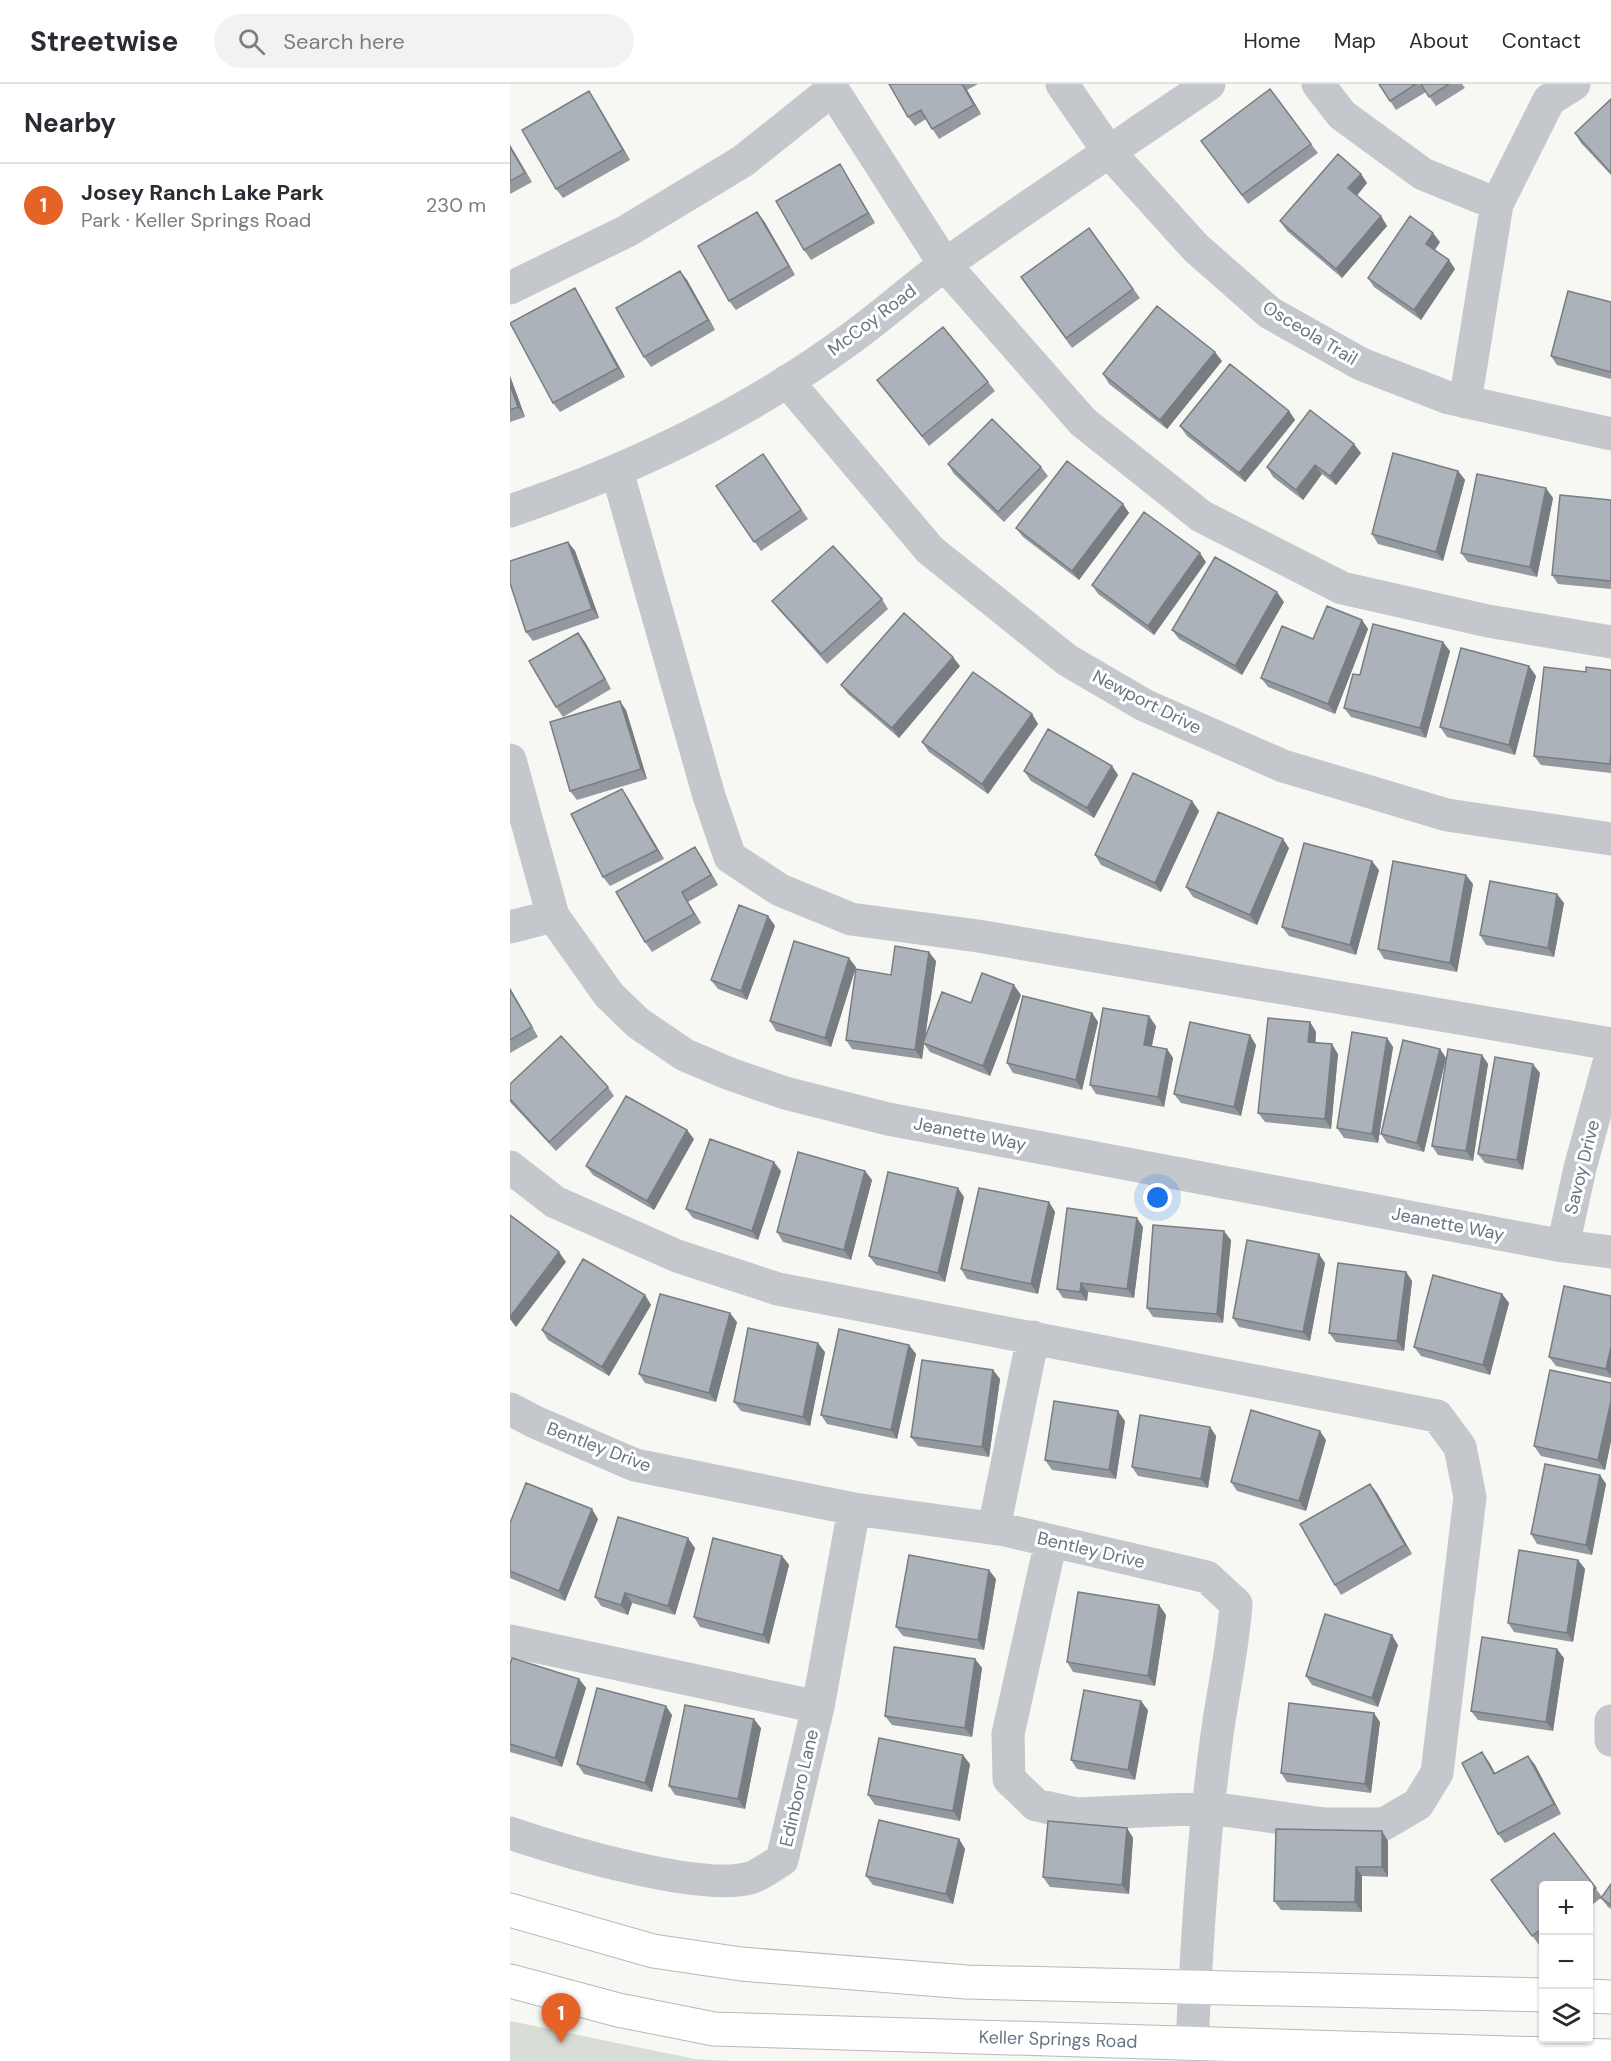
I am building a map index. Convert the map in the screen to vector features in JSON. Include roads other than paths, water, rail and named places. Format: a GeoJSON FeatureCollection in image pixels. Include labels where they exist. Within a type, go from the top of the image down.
{"type":"FeatureCollection","features":[{"type":"Feature","properties":{"kind":"main road"},"geometry":{"type":"LineString","coordinates":[[510,1910],[653,1951],[741,1964],[966,1982],[1539,1995]]}},
{"type":"Feature","properties":{"kind":"main road","name":"Keller Springs Road"},"geometry":{"type":"LineString","coordinates":[[510,1981],[618,2010],[714,2029],[1611,2056]]}},
{"type":"Feature","properties":{"kind":"main road"},"geometry":{"type":"LineString","coordinates":[[1593,1996],[1611,1997]]}},
{"type":"Feature","properties":{"kind":"street","name":"Osceola Trail"},"geometry":{"type":"LineString","coordinates":[[1062,84],[1109,152],[1196,248],[1270,313],[1361,364],[1465,402],[1611,434]]}},
{"type":"Feature","properties":{"kind":"street","name":"McCoy Road"},"geometry":{"type":"LineString","coordinates":[[510,511],[617,471],[677,444],[787,381],[849,340],[945,265],[1209,84]]}},
{"type":"Feature","properties":{"kind":"street"},"geometry":{"type":"LineString","coordinates":[[1318,84],[1342,115],[1423,174],[1497,204]]}},
{"type":"Feature","properties":{"kind":"street"},"geometry":{"type":"LineString","coordinates":[[1465,402],[1497,204],[1549,100],[1574,84]]}},
{"type":"Feature","properties":{"kind":"street"},"geometry":{"type":"LineString","coordinates":[[510,288],[627,231],[743,161],[831,87],[945,265],[1083,422],[1201,516],[1342,588],[1488,621],[1611,642]]}},
{"type":"Feature","properties":{"kind":"street","name":"Newport Drive"},"geometry":{"type":"LineString","coordinates":[[787,381],[930,550],[1067,660],[1144,705],[1283,766],[1447,815],[1611,839]]}},
{"type":"Feature","properties":{"kind":"street"},"geometry":{"type":"LineString","coordinates":[[617,471],[709,796],[730,857],[780,890],[851,919],[978,936],[1611,1044]]}},
{"type":"Feature","properties":{"kind":"street","name":"Jeanette Way"},"geometry":{"type":"LineString","coordinates":[[510,760],[553,916],[609,995],[638,1023],[685,1055],[785,1093],[888,1119],[1563,1246],[1611,1252]]}},
{"type":"Feature","properties":{"kind":"street"},"geometry":{"type":"LineString","coordinates":[[510,927],[553,916]]}},
{"type":"Feature","properties":{"kind":"street","name":"Savoy Drive"},"geometry":{"type":"LineString","coordinates":[[1563,1246],[1580,1168],[1611,1055]]}},
{"type":"Feature","properties":{"kind":"street"},"geometry":{"type":"LineString","coordinates":[[510,1167],[555,1202],[677,1256],[778,1289],[1437,1416],[1460,1447],[1470,1497],[1437,1773],[1418,1803],[1384,1824],[1324,1824],[1210,1808],[1077,1814],[1036,1805],[1009,1779],[1008,1734],[1050,1540]]}},
{"type":"Feature","properties":{"kind":"street"},"geometry":{"type":"LineString","coordinates":[[994,1528],[1033,1337]]}},
{"type":"Feature","properties":{"kind":"street","name":"Bentley Drive"},"geometry":{"type":"LineString","coordinates":[[510,1409],[635,1465],[854,1509],[994,1528],[1050,1540],[1207,1577],[1236,1604],[1234,1643],[1217,1735],[1197,1929],[1192,2044]]}},
{"type":"Feature","properties":{"kind":"street","name":"Edinboro Lane"},"geometry":{"type":"LineString","coordinates":[[510,1833],[643,1870],[724,1881],[753,1877],[782,1860],[818,1707],[854,1509]]}},
{"type":"Feature","properties":{"kind":"street"},"geometry":{"type":"LineString","coordinates":[[510,1641],[818,1707]]}},
{"type":"Feature","properties":{"kind":"street"},"geometry":{"type":"LineString","coordinates":[[1611,1721],[1611,1740]]}},
{"type":"Feature","properties":{"kind":"place","name":"Josey Ranch Lake Park"},"geometry":{"type":"Point","coordinates":[561,2043]}}]}
